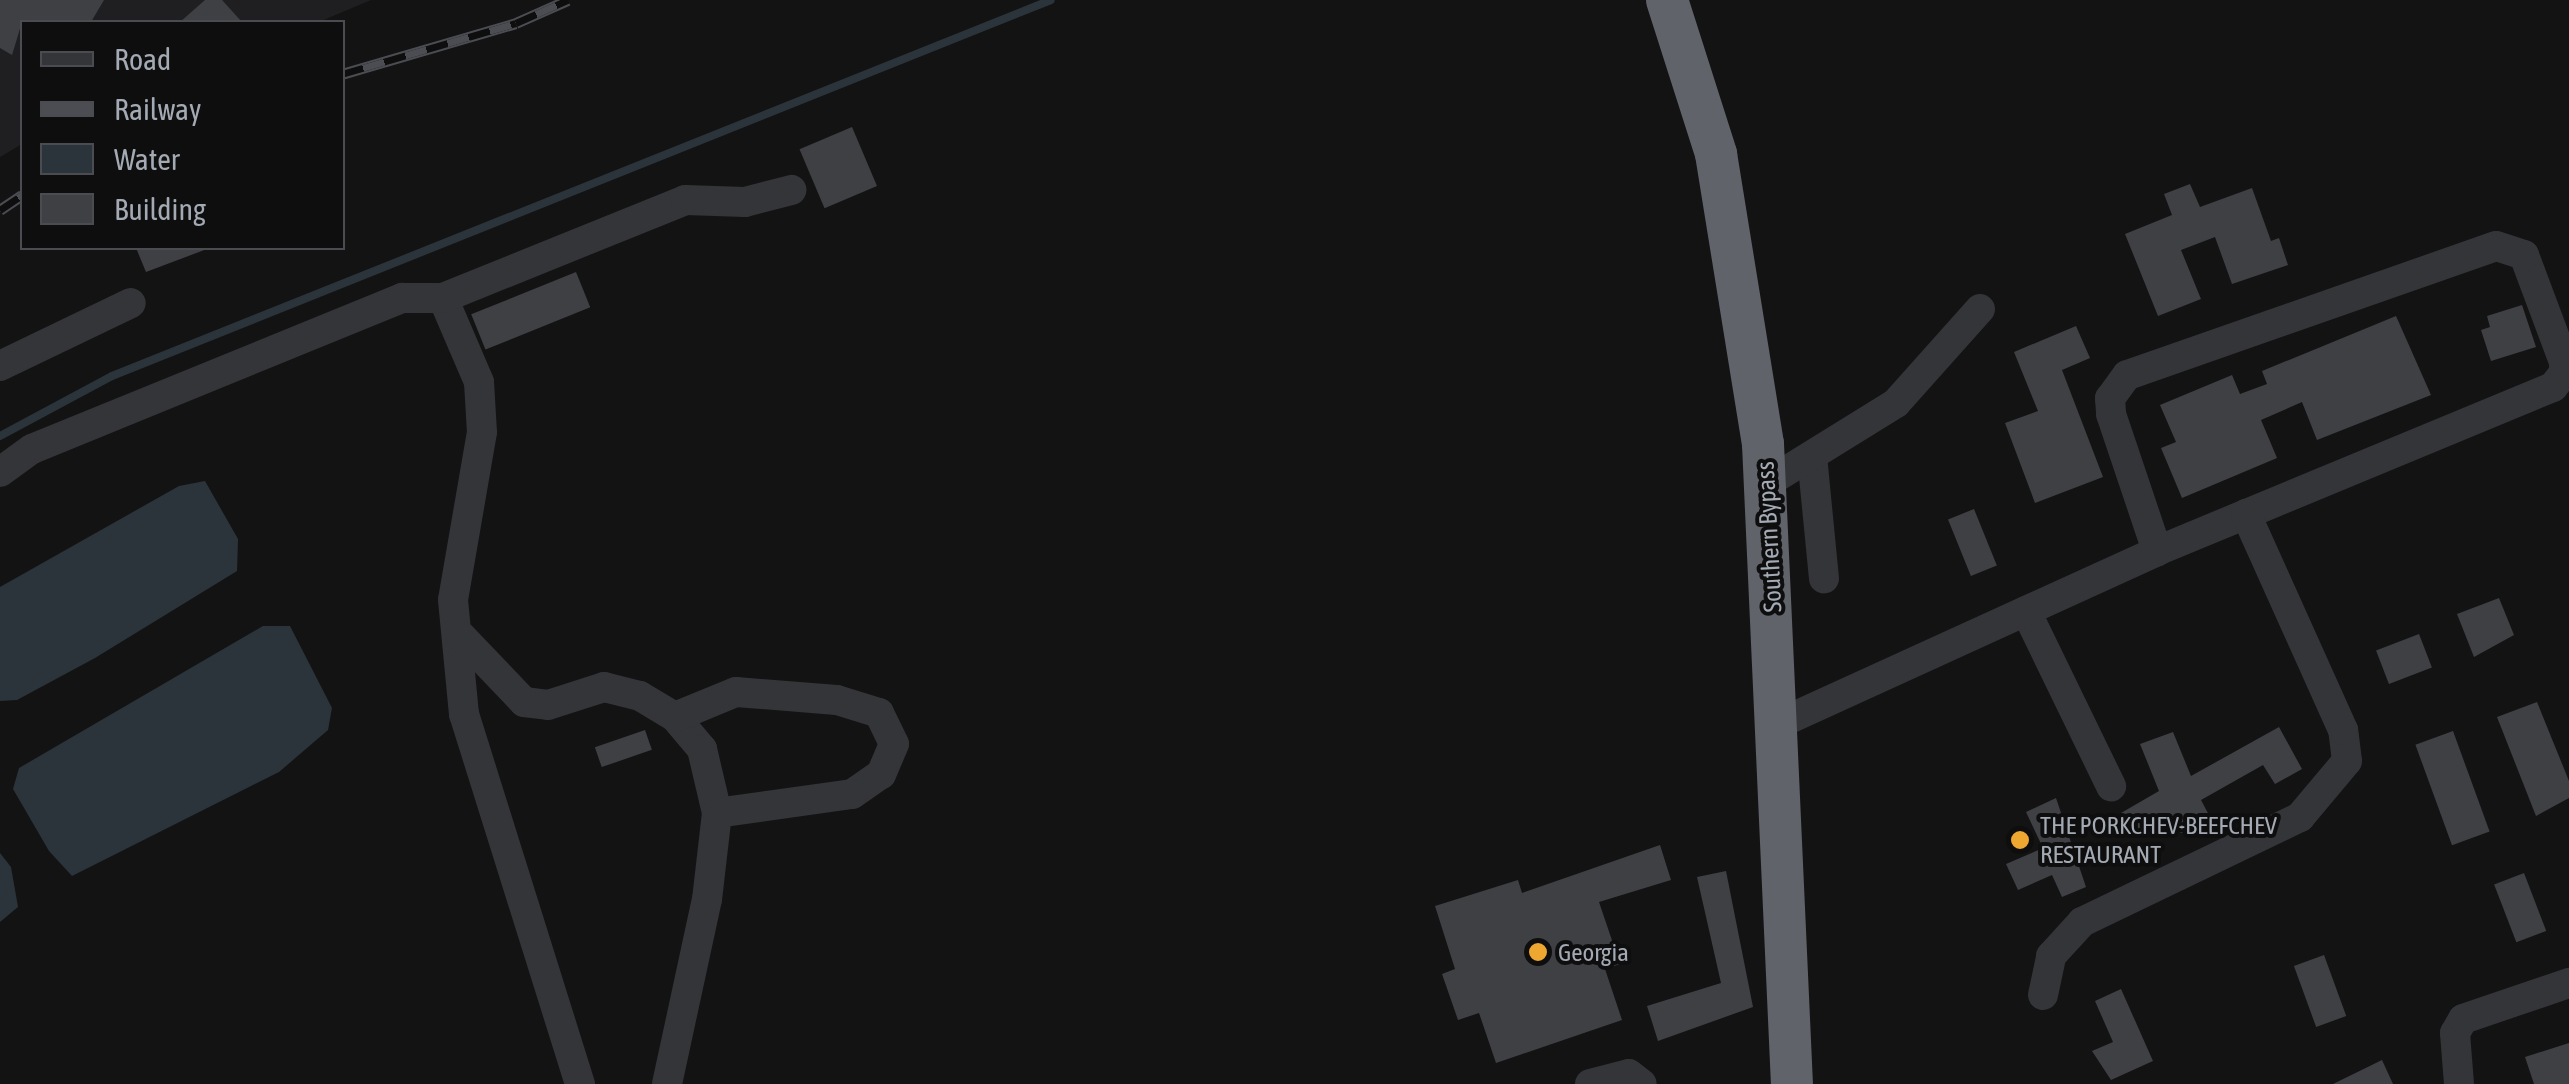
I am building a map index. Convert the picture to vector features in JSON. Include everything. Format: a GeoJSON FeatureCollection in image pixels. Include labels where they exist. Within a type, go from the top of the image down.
{"type":"FeatureCollection","features":[{"type":"Feature","properties":{"kind":"highway","name":"Southern Bypass"},"geometry":{"type":"LineString","coordinates":[[1668,0],[1716,154],[1767,483],[1778,724],[1781,932],[1792,1084]]}},
{"type":"Feature","properties":{"kind":"street"},"geometry":{"type":"LineString","coordinates":[[0,472],[32,449],[402,298],[443,298],[684,200],[745,202],[791,190]]}},
{"type":"Feature","properties":{"kind":"street"},"geometry":{"type":"LineString","coordinates":[[1778,724],[2158,551],[2559,382],[2564,362],[2524,255],[2496,246],[2127,375],[2110,398],[2111,414],[2158,551]]}},
{"type":"Feature","properties":{"kind":"street"},"geometry":{"type":"LineString","coordinates":[[443,298],[479,382],[482,432],[453,600],[461,636],[464,714],[580,1084]]}},
{"type":"Feature","properties":{"kind":"street"},"geometry":{"type":"LineString","coordinates":[[0,366],[131,304]]}},
{"type":"Feature","properties":{"kind":"street"},"geometry":{"type":"LineString","coordinates":[[1767,483],[1914,388],[1980,309]]}},
{"type":"Feature","properties":{"kind":"street"},"geometry":{"type":"LineString","coordinates":[[1812,456],[1824,578]]}},
{"type":"Feature","properties":{"kind":"street"},"geometry":{"type":"LineString","coordinates":[[2043,995],[2052,956],[2082,922],[2300,818],[2347,761],[2343,730],[2246,514]]}},
{"type":"Feature","properties":{"kind":"street"},"geometry":{"type":"LineString","coordinates":[[2026,611],[2111,786]]}},
{"type":"Feature","properties":{"kind":"street"},"geometry":{"type":"LineString","coordinates":[[461,636],[524,702],[548,706],[604,686],[640,696],[675,716],[702,749],[717,813],[707,899],[668,1084]]}},
{"type":"Feature","properties":{"kind":"street"},"geometry":{"type":"LineString","coordinates":[[675,716],[736,692],[837,700],[879,713],[894,744],[881,774],[852,794],[717,813]]}},
{"type":"Feature","properties":{"kind":"street"},"geometry":{"type":"LineString","coordinates":[[2459,1084],[2455,1034],[2463,1019],[2569,983]]}},
{"type":"Feature","properties":{"kind":"street"},"geometry":{"type":"LineString","coordinates":[[1590,1084],[1629,1074],[1642,1084]]}},
{"type":"Feature","properties":{"kind":"shaded area"},"geometry":{"type":"Polygon","coordinates":[[[0,0],[371,0],[324,20],[20,20],[20,145],[0,157],[0,0]]]}},
{"type":"Feature","properties":{"kind":"water"},"geometry":{"type":"Polygon","coordinates":[[[205,481],[238,539],[237,571],[95,658],[17,700],[0,701],[0,587],[179,486],[205,481]]]}},
{"type":"Feature","properties":{"kind":"water"},"geometry":{"type":"Polygon","coordinates":[[[263,626],[290,626],[332,708],[328,730],[279,772],[72,876],[49,851],[13,789],[19,768],[263,626]]]}},
{"type":"Feature","properties":{"kind":"water"},"geometry":{"type":"Polygon","coordinates":[[[0,853],[11,867],[18,907],[0,922],[0,853]]]}},
{"type":"Feature","properties":{"kind":"building"},"geometry":{"type":"Polygon","coordinates":[[[0,0],[104,0],[92,20],[20,20],[12,55],[0,48],[0,0]]]}},
{"type":"Feature","properties":{"kind":"building"},"geometry":{"type":"Polygon","coordinates":[[[205,0],[222,0],[240,20],[182,20],[205,0]]]}},
{"type":"Feature","properties":{"kind":"building"},"geometry":{"type":"Polygon","coordinates":[[[852,127],[877,186],[825,208],[800,149],[852,127]]]}},
{"type":"Feature","properties":{"kind":"building"},"geometry":{"type":"Polygon","coordinates":[[[2190,184],[2200,207],[2252,188],[2271,241],[2279,238],[2288,265],[2232,284],[2215,237],[2181,250],[2201,299],[2158,316],[2125,234],[2172,215],[2164,194],[2190,184]]]}},
{"type":"Feature","properties":{"kind":"building"},"geometry":{"type":"Polygon","coordinates":[[[137,250],[204,250],[146,272],[137,250]]]}},
{"type":"Feature","properties":{"kind":"building"},"geometry":{"type":"Polygon","coordinates":[[[576,272],[590,307],[485,350],[471,314],[576,272]]]}},
{"type":"Feature","properties":{"kind":"building"},"geometry":{"type":"Polygon","coordinates":[[[2522,305],[2536,347],[2491,361],[2481,330],[2490,327],[2487,316],[2522,305]]]}},
{"type":"Feature","properties":{"kind":"building"},"geometry":{"type":"Polygon","coordinates":[[[2396,316],[2431,395],[2317,440],[2302,402],[2261,420],[2277,458],[2182,498],[2161,448],[2176,442],[2160,405],[2232,375],[2240,394],[2267,384],[2262,371],[2396,316]]]}},
{"type":"Feature","properties":{"kind":"building"},"geometry":{"type":"Polygon","coordinates":[[[2076,326],[2090,358],[2062,370],[2103,477],[2035,503],[2005,423],[2038,411],[2014,352],[2076,326]]]}},
{"type":"Feature","properties":{"kind":"building"},"geometry":{"type":"Polygon","coordinates":[[[1974,509],[1997,566],[1971,576],[1948,519],[1974,509]]]}},
{"type":"Feature","properties":{"kind":"building"},"geometry":{"type":"Polygon","coordinates":[[[2499,598],[2514,635],[2474,657],[2457,614],[2499,598]]]}},
{"type":"Feature","properties":{"kind":"building"},"geometry":{"type":"Polygon","coordinates":[[[2419,634],[2432,668],[2389,684],[2376,650],[2419,634]]]}},
{"type":"Feature","properties":{"kind":"building"},"geometry":{"type":"Polygon","coordinates":[[[2537,702],[2569,781],[2569,798],[2536,816],[2497,717],[2537,702]]]}},
{"type":"Feature","properties":{"kind":"building"},"geometry":{"type":"Polygon","coordinates":[[[2279,727],[2302,769],[2275,784],[2263,765],[2201,800],[2210,817],[2181,833],[2169,813],[2132,833],[2121,813],[2159,791],[2140,744],[2173,732],[2191,776],[2279,727]]]}},
{"type":"Feature","properties":{"kind":"building"},"geometry":{"type":"Polygon","coordinates":[[[645,730],[652,750],[602,767],[595,747],[645,730]]]}},
{"type":"Feature","properties":{"kind":"building"},"geometry":{"type":"Polygon","coordinates":[[[2453,731],[2490,832],[2452,845],[2415,745],[2453,731]]]}},
{"type":"Feature","properties":{"kind":"building"},"geometry":{"type":"Polygon","coordinates":[[[2056,798],[2086,887],[2062,897],[2052,875],[2018,890],[2006,864],[2043,848],[2026,812],[2056,798]]]}},
{"type":"Feature","properties":{"kind":"building"},"geometry":{"type":"Polygon","coordinates":[[[1660,845],[1671,880],[1599,902],[1620,964],[1605,969],[1622,1020],[1496,1063],[1479,1013],[1458,1020],[1442,974],[1455,969],[1435,906],[1518,880],[1522,893],[1660,845]]]}},
{"type":"Feature","properties":{"kind":"building"},"geometry":{"type":"Polygon","coordinates":[[[1726,871],[1753,1007],[1658,1041],[1647,1006],[1721,983],[1697,877],[1726,871]]]}},
{"type":"Feature","properties":{"kind":"building"},"geometry":{"type":"Polygon","coordinates":[[[2524,873],[2546,931],[2516,942],[2494,884],[2524,873]]]}},
{"type":"Feature","properties":{"kind":"building"},"geometry":{"type":"Polygon","coordinates":[[[2324,955],[2346,1016],[2316,1027],[2294,966],[2324,955]]]}},
{"type":"Feature","properties":{"kind":"building"},"geometry":{"type":"Polygon","coordinates":[[[2121,989],[2153,1061],[2111,1080],[2092,1051],[2113,1042],[2095,1001],[2121,989]]]}},
{"type":"Feature","properties":{"kind":"building"},"geometry":{"type":"Polygon","coordinates":[[[2569,1043],[2569,1084],[2534,1084],[2525,1057],[2569,1043]]]}},
{"type":"Feature","properties":{"kind":"building"},"geometry":{"type":"Polygon","coordinates":[[[2382,1060],[2393,1084],[2333,1084],[2382,1060]]]}},
{"type":"Feature","properties":{"kind":"waterway"},"geometry":{"type":"LineString","coordinates":[[0,436],[112,376],[1051,0]]}},
{"type":"Feature","properties":{"kind":"railway"},"geometry":{"type":"LineString","coordinates":[[345,73],[516,23],[568,0]]}},
{"type":"Feature","properties":{"kind":"railway"},"geometry":{"type":"LineString","coordinates":[[0,210],[20,196]]}},
{"type":"Feature","properties":{"kind":"place","name":"THE PORKCHEV-BEEFCHEV RESTAURANT"},"geometry":{"type":"Point","coordinates":[2020,840]}},
{"type":"Feature","properties":{"kind":"place","name":"Georgia"},"geometry":{"type":"Point","coordinates":[1538,952]}}]}
